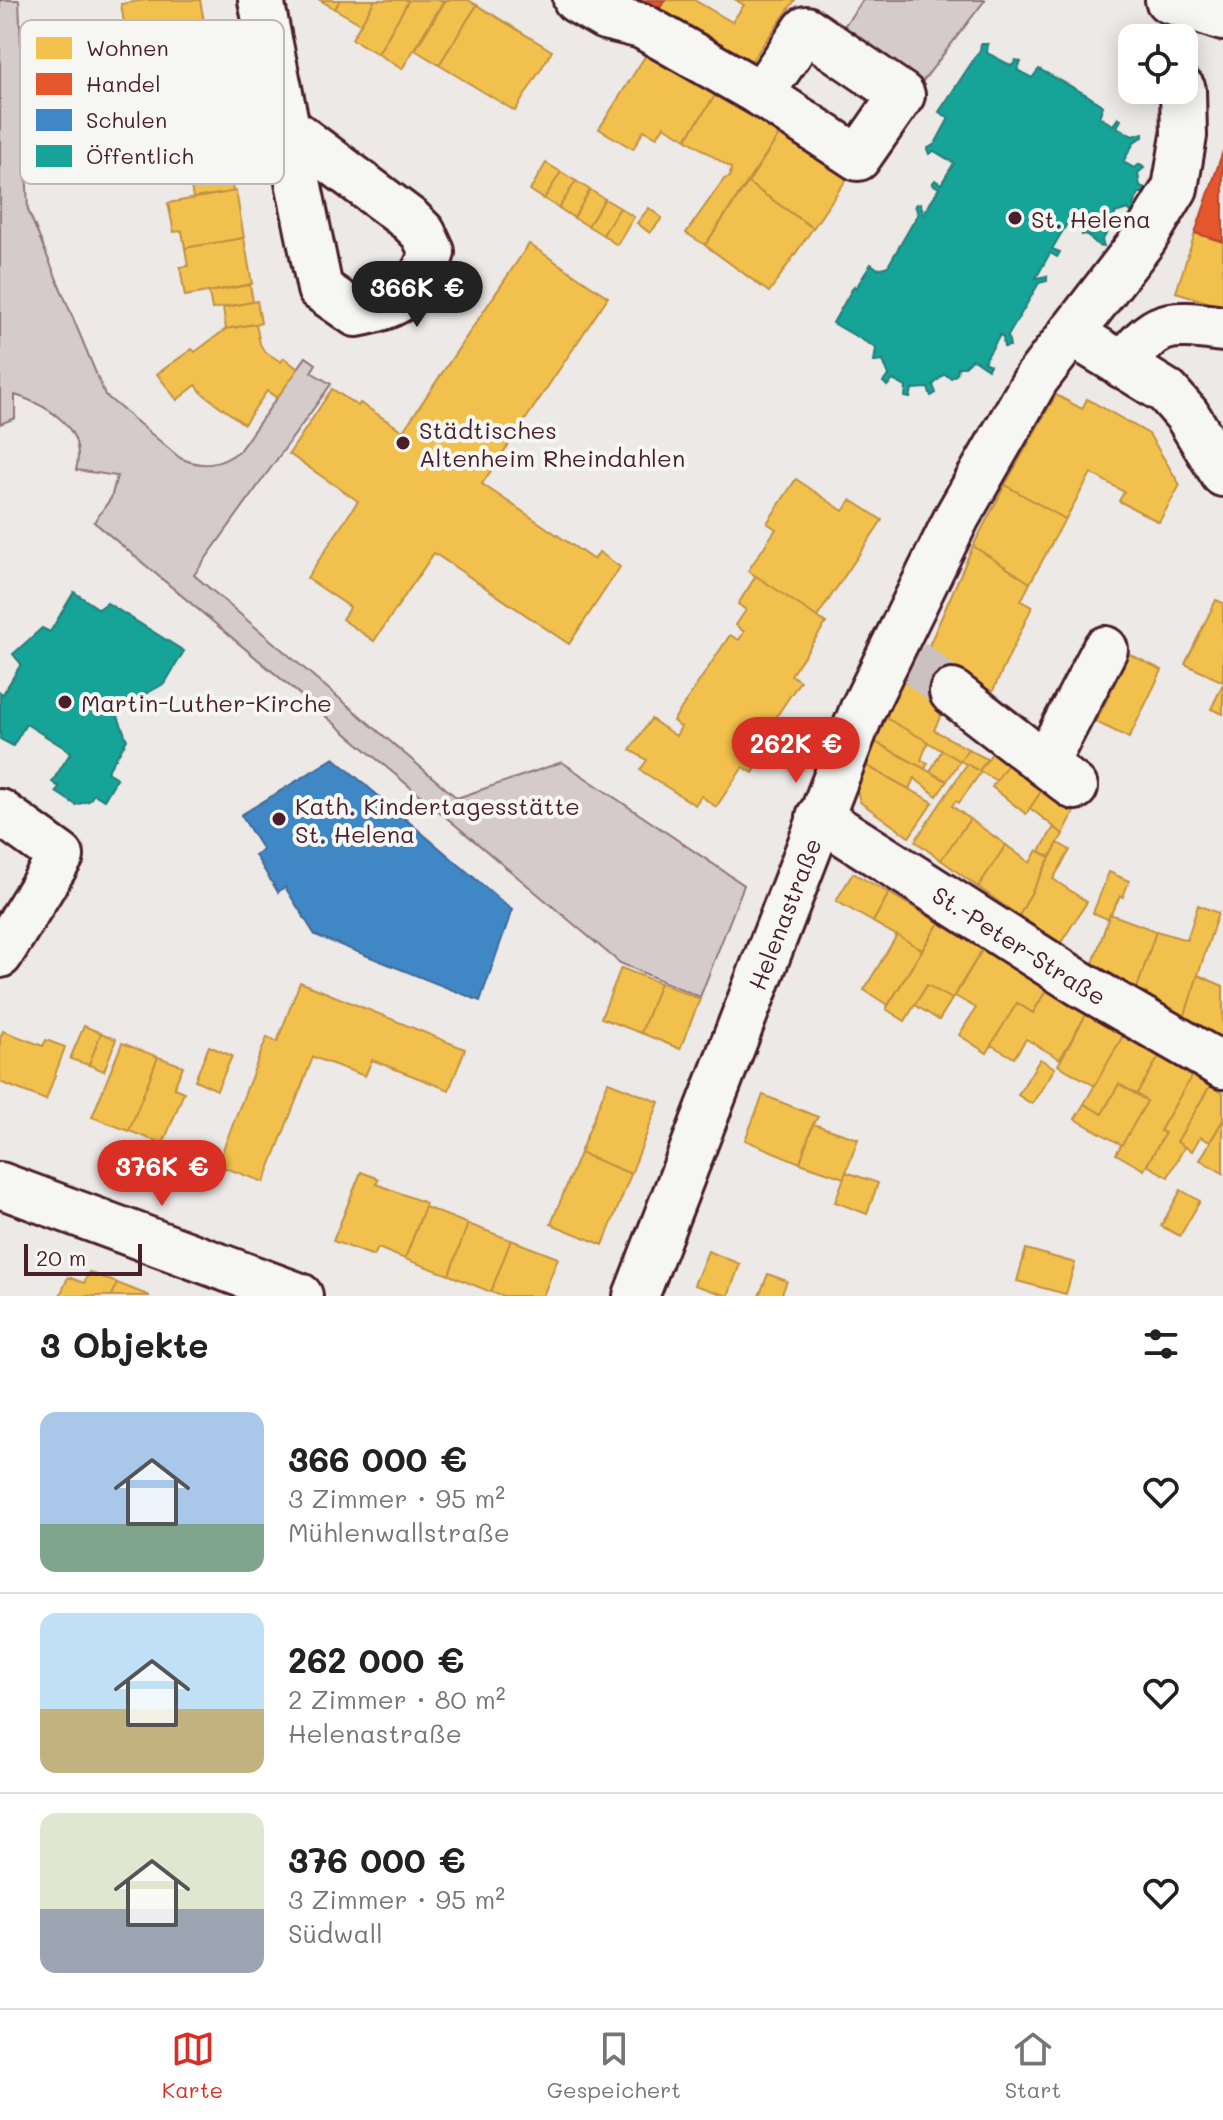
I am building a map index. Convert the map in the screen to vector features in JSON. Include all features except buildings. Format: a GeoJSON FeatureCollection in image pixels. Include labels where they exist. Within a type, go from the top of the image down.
{"type":"FeatureCollection","features":[{"type":"Feature","properties":{"kind":"street"},"geometry":{"type":"LineString","coordinates":[[261,0],[265,20]]}},
{"type":"Feature","properties":{"kind":"street"},"geometry":{"type":"LineString","coordinates":[[576,0],[605,17],[642,26],[761,94],[858,158],[902,95],[816,14],[761,94]]}},
{"type":"Feature","properties":{"kind":"street"},"geometry":{"type":"LineString","coordinates":[[1178,11],[1223,18]]}},
{"type":"Feature","properties":{"kind":"street","name":"Helenastraße"},"geometry":{"type":"LineString","coordinates":[[636,1296],[862,711],[902,654],[957,517],[1036,379],[1144,239],[1175,188],[1184,136],[1183,104]]}},
{"type":"Feature","properties":{"kind":"street"},"geometry":{"type":"LineString","coordinates":[[284,121],[285,126]]}},
{"type":"Feature","properties":{"kind":"street"},"geometry":{"type":"LineString","coordinates":[[1123,366],[1153,331],[1179,323],[1223,329]]}},
{"type":"Feature","properties":{"kind":"street"},"geometry":{"type":"LineString","coordinates":[[1071,333],[1167,392],[1187,415],[1223,474]]}},
{"type":"Feature","properties":{"kind":"street"},"geometry":{"type":"LineString","coordinates":[[952,692],[1060,775],[1105,649]]}},
{"type":"Feature","properties":{"kind":"street"},"geometry":{"type":"LineString","coordinates":[[0,812],[61,856],[0,955]]}},
{"type":"Feature","properties":{"kind":"street","name":"St.-Peter-Straße"},"geometry":{"type":"LineString","coordinates":[[819,817],[1079,983],[1223,1066]]}},
{"type":"Feature","properties":{"kind":"street"},"geometry":{"type":"LineString","coordinates":[[0,1185],[252,1288],[300,1296]]}},
{"type":"Feature","properties":{"kind":"shaded area"},"geometry":{"type":"Polygon","coordinates":[[[0,0],[19,0],[20,184],[27,184],[28,210],[105,395],[180,458],[211,464],[239,451],[306,357],[316,364],[311,372],[331,384],[194,575],[457,798],[562,762],[744,885],[700,997],[620,963],[94,522],[111,498],[117,476],[76,470],[76,442],[52,412],[15,395],[15,418],[0,424],[0,0]]]}},
{"type":"Feature","properties":{"kind":"shaded area"},"geometry":{"type":"Polygon","coordinates":[[[863,0],[985,0],[919,86],[842,29],[863,0]]]}},
{"type":"Feature","properties":{"kind":"tunnel"},"geometry":{"type":"LineString","coordinates":[[912,660],[952,692]]}},
{"type":"Feature","properties":{"kind":"place","name":"St. Helena"},"geometry":{"type":"Point","coordinates":[1015,218]}},
{"type":"Feature","properties":{"kind":"place","name":"Städtisches Altenheim Rheindahlen"},"geometry":{"type":"Point","coordinates":[403,443]}},
{"type":"Feature","properties":{"kind":"place","name":"Martin-Luther-Kirche"},"geometry":{"type":"Point","coordinates":[65,702]}},
{"type":"Feature","properties":{"kind":"place","name":"Kath. Kindertagesstätte St. Helena"},"geometry":{"type":"Point","coordinates":[279,819]}}]}
